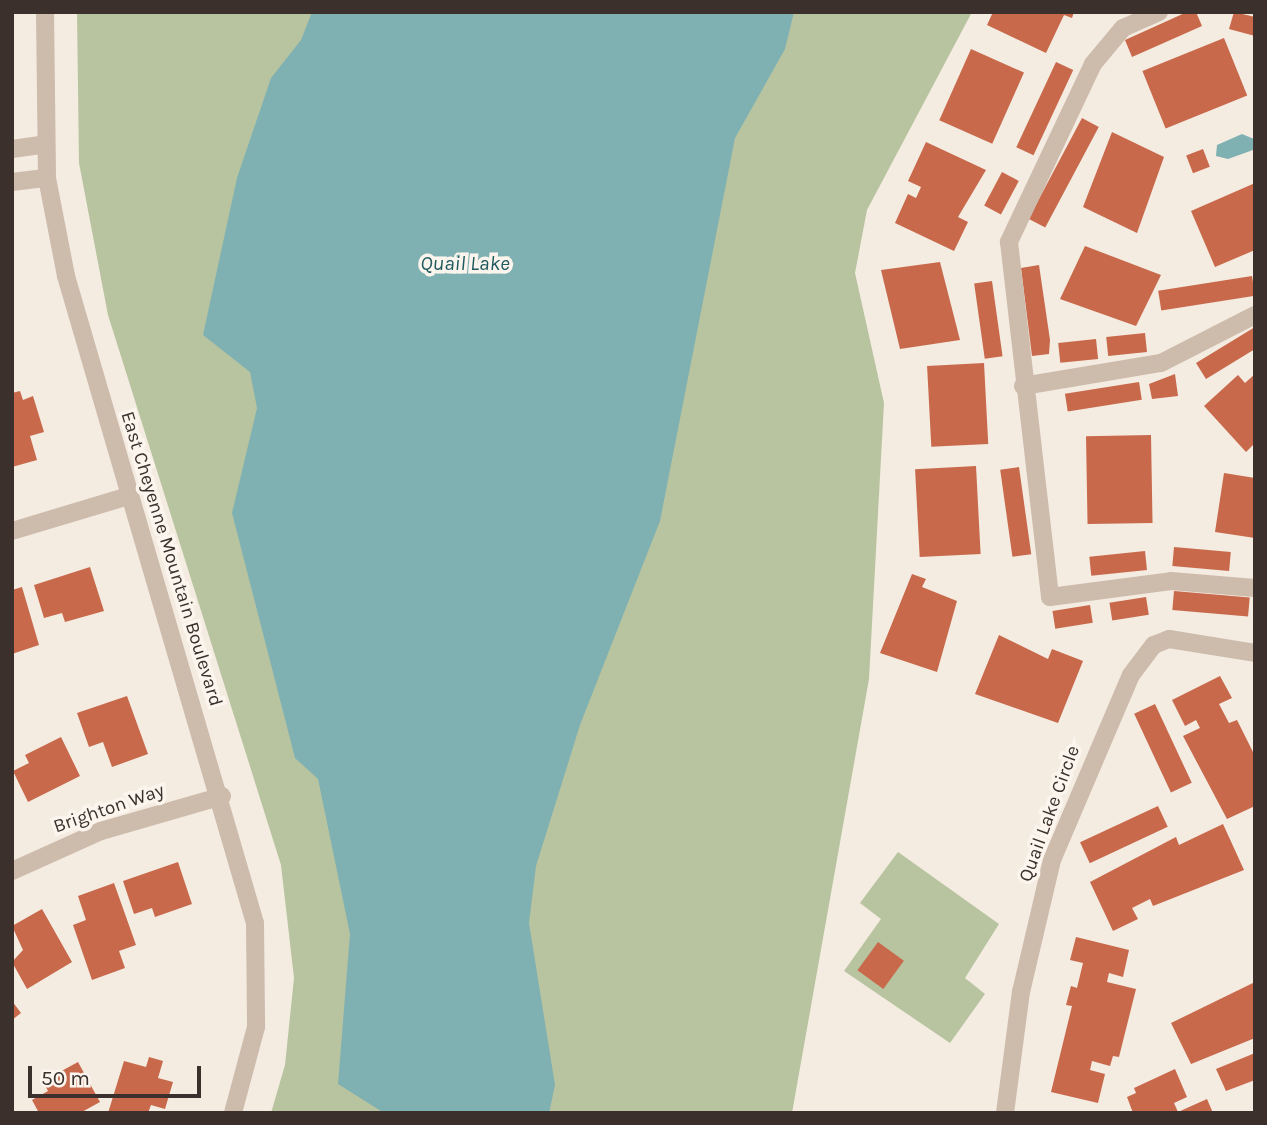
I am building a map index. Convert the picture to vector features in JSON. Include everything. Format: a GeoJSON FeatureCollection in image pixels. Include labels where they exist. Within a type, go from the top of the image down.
{"type":"FeatureCollection","features":[{"type":"Feature","properties":{"kind":"street","name":"East Cheyenne Mountain Boulevard"},"geometry":{"type":"LineString","coordinates":[[45,12],[47,178],[66,276],[129,496],[247,878],[258,958],[257,1027],[233,1113]]}},
{"type":"Feature","properties":{"kind":"street"},"geometry":{"type":"LineString","coordinates":[[1159,12],[1123,28],[1093,64],[1013,230],[1007,257],[1050,597],[1171,581],[1255,588]]}},
{"type":"Feature","properties":{"kind":"street"},"geometry":{"type":"LineString","coordinates":[[12,149],[46,144]]}},
{"type":"Feature","properties":{"kind":"street"},"geometry":{"type":"LineString","coordinates":[[12,182],[47,178]]}},
{"type":"Feature","properties":{"kind":"street"},"geometry":{"type":"LineString","coordinates":[[1023,386],[1161,363],[1255,315]]}},
{"type":"Feature","properties":{"kind":"street"},"geometry":{"type":"LineString","coordinates":[[12,531],[129,496]]}},
{"type":"Feature","properties":{"kind":"street","name":"Quail Lake Circle"},"geometry":{"type":"LineString","coordinates":[[1005,1113],[1021,992],[1052,860],[1130,675],[1154,646],[1169,639],[1255,653]]}},
{"type":"Feature","properties":{"kind":"street","name":"Brighton Way"},"geometry":{"type":"LineString","coordinates":[[12,871],[101,831],[222,796]]}},
{"type":"Feature","properties":{"kind":"green space"},"geometry":{"type":"Polygon","coordinates":[[[77,12],[972,12],[867,210],[855,273],[884,403],[869,679],[792,1113],[271,1113],[285,1065],[294,978],[281,865],[108,315],[79,163],[77,12]]]}},
{"type":"Feature","properties":{"kind":"green space"},"geometry":{"type":"Polygon","coordinates":[[[898,852],[999,924],[965,978],[985,994],[950,1043],[844,971],[881,919],[860,903],[898,852]]]}},
{"type":"Feature","properties":{"kind":"water","name":"Quail Lake"},"geometry":{"type":"Polygon","coordinates":[[[312,12],[794,12],[785,49],[735,138],[660,521],[580,725],[536,866],[529,923],[555,1085],[549,1113],[384,1113],[338,1084],[350,934],[318,779],[295,758],[232,513],[257,408],[250,372],[203,335],[237,178],[271,78],[301,40],[312,12]]]}},
{"type":"Feature","properties":{"kind":"water"},"geometry":{"type":"Polygon","coordinates":[[[1242,134],[1254,139],[1253,150],[1228,159],[1216,156],[1217,145],[1242,134]]]}},
{"type":"Feature","properties":{"kind":"building"},"geometry":{"type":"Polygon","coordinates":[[[993,12],[1074,12],[1072,18],[1064,15],[1046,53],[987,25],[993,12]]]}},
{"type":"Feature","properties":{"kind":"building"},"geometry":{"type":"Polygon","coordinates":[[[1187,12],[1196,12],[1202,26],[1132,57],[1125,40],[1187,12]]]}},
{"type":"Feature","properties":{"kind":"building"},"geometry":{"type":"Polygon","coordinates":[[[1234,12],[1255,17],[1255,36],[1229,29],[1234,12]]]}},
{"type":"Feature","properties":{"kind":"building"},"geometry":{"type":"Polygon","coordinates":[[[1224,38],[1247,95],[1166,128],[1142,71],[1224,38]]]}},
{"type":"Feature","properties":{"kind":"building"},"geometry":{"type":"Polygon","coordinates":[[[971,49],[1024,73],[992,144],[939,120],[971,49]]]}},
{"type":"Feature","properties":{"kind":"building"},"geometry":{"type":"Polygon","coordinates":[[[1056,62],[1073,70],[1033,155],[1016,147],[1056,62]]]}},
{"type":"Feature","properties":{"kind":"building"},"geometry":{"type":"Polygon","coordinates":[[[1082,118],[1099,127],[1045,228],[1028,219],[1082,118]]]}},
{"type":"Feature","properties":{"kind":"building"},"geometry":{"type":"Polygon","coordinates":[[[1112,132],[1164,157],[1137,233],[1083,207],[1112,132]]]}},
{"type":"Feature","properties":{"kind":"building"},"geometry":{"type":"Polygon","coordinates":[[[926,142],[986,170],[958,217],[968,222],[954,251],[895,223],[908,194],[916,198],[921,187],[908,181],[926,142]]]}},
{"type":"Feature","properties":{"kind":"building"},"geometry":{"type":"Polygon","coordinates":[[[1203,149],[1210,167],[1193,173],[1186,155],[1203,149]]]}},
{"type":"Feature","properties":{"kind":"building"},"geometry":{"type":"Polygon","coordinates":[[[1002,172],[1019,181],[1001,214],[984,206],[1002,172]]]}},
{"type":"Feature","properties":{"kind":"building"},"geometry":{"type":"Polygon","coordinates":[[[1255,183],[1255,250],[1215,267],[1191,211],[1255,183]]]}},
{"type":"Feature","properties":{"kind":"building"},"geometry":{"type":"Polygon","coordinates":[[[1085,246],[1161,275],[1136,326],[1060,299],[1085,246]]]}},
{"type":"Feature","properties":{"kind":"building"},"geometry":{"type":"Polygon","coordinates":[[[940,262],[960,340],[900,349],[881,270],[940,262]]]}},
{"type":"Feature","properties":{"kind":"building"},"geometry":{"type":"Polygon","coordinates":[[[1039,265],[1050,340],[1049,354],[1032,356],[1021,268],[1039,265]]]}},
{"type":"Feature","properties":{"kind":"building"},"geometry":{"type":"Polygon","coordinates":[[[1252,276],[1255,296],[1161,311],[1158,291],[1252,276]]]}},
{"type":"Feature","properties":{"kind":"building"},"geometry":{"type":"Polygon","coordinates":[[[992,281],[1003,356],[985,359],[974,284],[992,281]]]}},
{"type":"Feature","properties":{"kind":"building"},"geometry":{"type":"Polygon","coordinates":[[[1255,327],[1255,349],[1206,379],[1196,363],[1255,327]]]}},
{"type":"Feature","properties":{"kind":"building"},"geometry":{"type":"Polygon","coordinates":[[[1145,333],[1147,352],[1108,356],[1106,337],[1145,333]]]}},
{"type":"Feature","properties":{"kind":"building"},"geometry":{"type":"Polygon","coordinates":[[[1096,339],[1098,359],[1060,363],[1058,343],[1096,339]]]}},
{"type":"Feature","properties":{"kind":"building"},"geometry":{"type":"Polygon","coordinates":[[[984,363],[988,444],[931,447],[927,366],[984,363]]]}},
{"type":"Feature","properties":{"kind":"building"},"geometry":{"type":"Polygon","coordinates":[[[1175,374],[1178,396],[1152,399],[1149,384],[1175,374]]]}},
{"type":"Feature","properties":{"kind":"building"},"geometry":{"type":"Polygon","coordinates":[[[1255,374],[1255,443],[1246,452],[1204,406],[1238,375],[1245,383],[1255,374]]]}},
{"type":"Feature","properties":{"kind":"building"},"geometry":{"type":"Polygon","coordinates":[[[1139,382],[1142,400],[1068,412],[1065,394],[1139,382]]]}},
{"type":"Feature","properties":{"kind":"building"},"geometry":{"type":"Polygon","coordinates":[[[20,391],[23,400],[33,396],[44,432],[30,436],[37,460],[12,467],[12,393],[20,391]]]}},
{"type":"Feature","properties":{"kind":"building"},"geometry":{"type":"Polygon","coordinates":[[[1151,435],[1153,523],[1088,524],[1086,436],[1151,435]]]}},
{"type":"Feature","properties":{"kind":"building"},"geometry":{"type":"Polygon","coordinates":[[[976,466],[981,554],[920,557],[915,469],[976,466]]]}},
{"type":"Feature","properties":{"kind":"building"},"geometry":{"type":"Polygon","coordinates":[[[1019,467],[1031,554],[1012,557],[1000,470],[1019,467]]]}},
{"type":"Feature","properties":{"kind":"building"},"geometry":{"type":"Polygon","coordinates":[[[1224,473],[1255,478],[1255,538],[1215,532],[1224,473]]]}},
{"type":"Feature","properties":{"kind":"building"},"geometry":{"type":"Polygon","coordinates":[[[1174,547],[1231,552],[1229,571],[1172,566],[1174,547]]]}},
{"type":"Feature","properties":{"kind":"building"},"geometry":{"type":"Polygon","coordinates":[[[1145,551],[1147,570],[1091,576],[1089,557],[1145,551]]]}},
{"type":"Feature","properties":{"kind":"building"},"geometry":{"type":"Polygon","coordinates":[[[90,567],[104,611],[65,622],[62,613],[44,618],[34,585],[90,567]]]}},
{"type":"Feature","properties":{"kind":"building"},"geometry":{"type":"Polygon","coordinates":[[[912,574],[926,579],[922,587],[957,601],[937,672],[880,653],[912,574]]]}},
{"type":"Feature","properties":{"kind":"building"},"geometry":{"type":"Polygon","coordinates":[[[22,587],[39,645],[12,654],[12,590],[22,587]]]}},
{"type":"Feature","properties":{"kind":"building"},"geometry":{"type":"Polygon","coordinates":[[[1174,591],[1250,598],[1248,617],[1172,610],[1174,591]]]}},
{"type":"Feature","properties":{"kind":"building"},"geometry":{"type":"Polygon","coordinates":[[[1146,597],[1149,615],[1112,621],[1109,603],[1146,597]]]}},
{"type":"Feature","properties":{"kind":"building"},"geometry":{"type":"Polygon","coordinates":[[[1090,605],[1093,623],[1055,629],[1052,611],[1090,605]]]}},
{"type":"Feature","properties":{"kind":"building"},"geometry":{"type":"Polygon","coordinates":[[[999,635],[1048,659],[1052,649],[1083,661],[1058,723],[975,694],[999,635]]]}},
{"type":"Feature","properties":{"kind":"building"},"geometry":{"type":"Polygon","coordinates":[[[1220,676],[1232,698],[1219,704],[1229,723],[1237,720],[1255,756],[1255,806],[1227,819],[1183,736],[1200,728],[1196,720],[1185,726],[1172,700],[1220,676]]]}},
{"type":"Feature","properties":{"kind":"building"},"geometry":{"type":"Polygon","coordinates":[[[127,696],[148,754],[112,767],[103,742],[89,747],[77,713],[127,696]]]}},
{"type":"Feature","properties":{"kind":"building"},"geometry":{"type":"Polygon","coordinates":[[[1155,704],[1192,783],[1171,793],[1134,714],[1155,704]]]}},
{"type":"Feature","properties":{"kind":"building"},"geometry":{"type":"Polygon","coordinates":[[[61,737],[80,776],[28,802],[13,771],[29,763],[25,755],[61,737]]]}},
{"type":"Feature","properties":{"kind":"building"},"geometry":{"type":"Polygon","coordinates":[[[1158,806],[1168,827],[1090,863],[1080,842],[1158,806]]]}},
{"type":"Feature","properties":{"kind":"building"},"geometry":{"type":"Polygon","coordinates":[[[1223,824],[1244,870],[1153,906],[1150,899],[1132,908],[1138,919],[1113,931],[1090,882],[1176,837],[1179,845],[1223,824]]]}},
{"type":"Feature","properties":{"kind":"building"},"geometry":{"type":"Polygon","coordinates":[[[178,862],[192,904],[155,917],[152,908],[134,914],[123,881],[178,862]]]}},
{"type":"Feature","properties":{"kind":"building"},"geometry":{"type":"Polygon","coordinates":[[[114,883],[136,945],[119,951],[125,968],[92,980],[73,925],[86,920],[78,896],[114,883]]]}},
{"type":"Feature","properties":{"kind":"building"},"geometry":{"type":"Polygon","coordinates":[[[42,909],[72,962],[27,989],[12,962],[23,950],[12,926],[42,909]]]}},
{"type":"Feature","properties":{"kind":"building"},"geometry":{"type":"Polygon","coordinates":[[[1076,937],[1129,950],[1123,977],[1109,973],[1107,982],[1136,989],[1119,1057],[1113,1056],[1110,1066],[1092,1061],[1090,1070],[1105,1074],[1098,1103],[1051,1092],[1072,1006],[1066,1005],[1071,986],[1077,988],[1083,963],[1070,960],[1076,937]]]}},
{"type":"Feature","properties":{"kind":"building"},"geometry":{"type":"Polygon","coordinates":[[[878,942],[904,961],[883,989],[857,970],[878,942]]]}},
{"type":"Feature","properties":{"kind":"building"},"geometry":{"type":"Polygon","coordinates":[[[1255,982],[1255,1038],[1191,1064],[1171,1023],[1255,982]]]}},
{"type":"Feature","properties":{"kind":"building"},"geometry":{"type":"Polygon","coordinates":[[[12,1001],[21,1013],[12,1020],[12,1001]]]}},
{"type":"Feature","properties":{"kind":"building"},"geometry":{"type":"Polygon","coordinates":[[[1255,1053],[1255,1080],[1226,1091],[1216,1069],[1255,1053]]]}},
{"type":"Feature","properties":{"kind":"building"},"geometry":{"type":"Polygon","coordinates":[[[149,1057],[163,1061],[158,1078],[173,1082],[165,1109],[151,1105],[148,1113],[108,1113],[124,1061],[146,1067],[149,1057]]]}},
{"type":"Feature","properties":{"kind":"building"},"geometry":{"type":"Polygon","coordinates":[[[78,1062],[100,1102],[80,1113],[39,1113],[32,1100],[48,1091],[43,1081],[78,1062]]]}},
{"type":"Feature","properties":{"kind":"building"},"geometry":{"type":"Polygon","coordinates":[[[1175,1069],[1187,1097],[1174,1103],[1178,1112],[1207,1099],[1213,1113],[1133,1113],[1127,1097],[1136,1093],[1134,1088],[1175,1069]]]}}]}
